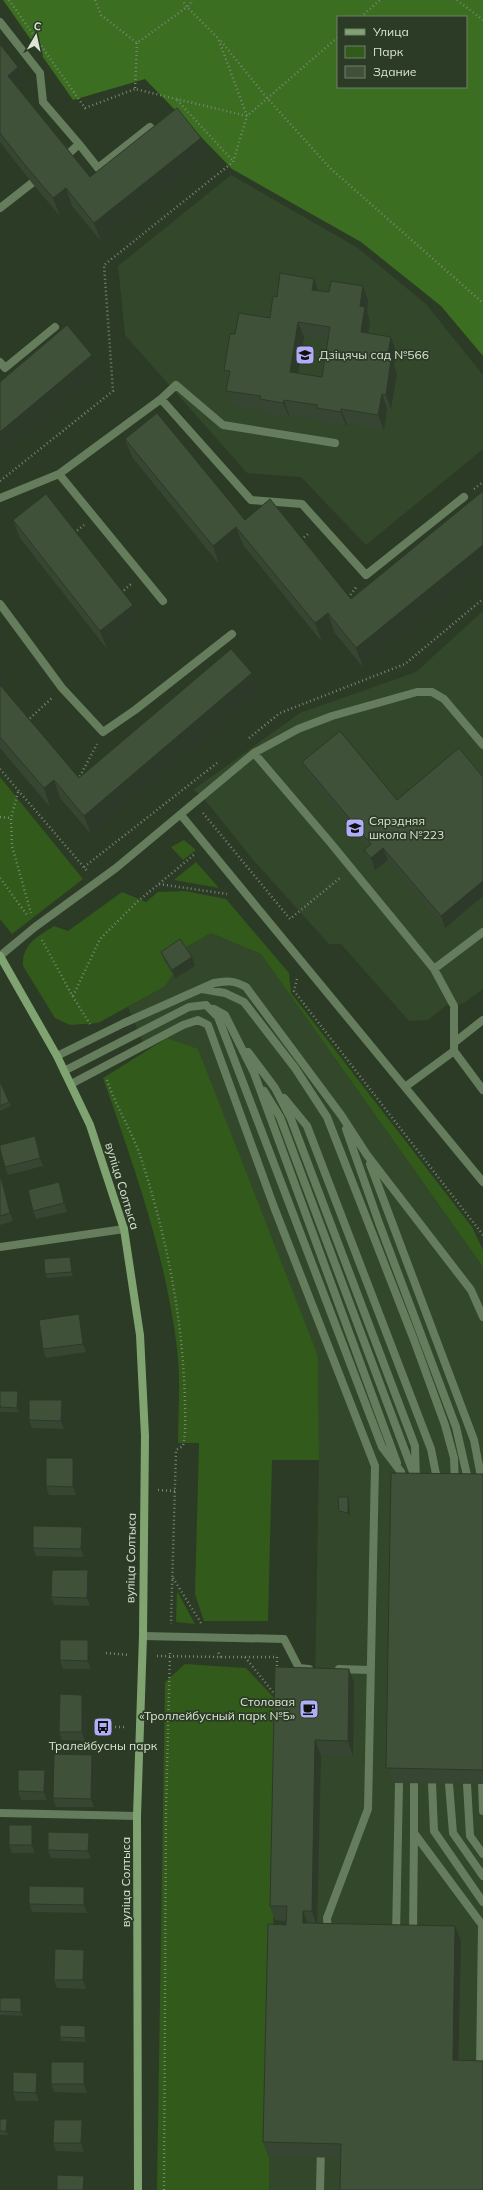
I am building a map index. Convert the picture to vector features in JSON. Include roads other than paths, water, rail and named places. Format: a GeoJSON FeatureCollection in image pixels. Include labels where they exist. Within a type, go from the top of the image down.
{"type":"FeatureCollection","features":[{"type":"Feature","properties":{"kind":"main road","name":"вуліца Солтыса"},"geometry":{"type":"LineString","coordinates":[[0,956],[57,1056],[90,1125],[124,1229],[140,1335],[145,1436],[142,1636],[137,1816],[138,2190]]}},
{"type":"Feature","properties":{"kind":"street"},"geometry":{"type":"LineString","coordinates":[[0,22],[40,74],[43,102],[98,168],[150,127]]}},
{"type":"Feature","properties":{"kind":"street"},"geometry":{"type":"LineString","coordinates":[[64,157],[79,144]]}},
{"type":"Feature","properties":{"kind":"street"},"geometry":{"type":"LineString","coordinates":[[0,208],[32,183]]}},
{"type":"Feature","properties":{"kind":"street"},"geometry":{"type":"LineString","coordinates":[[0,362],[5,368],[55,327]]}},
{"type":"Feature","properties":{"kind":"street"},"geometry":{"type":"LineString","coordinates":[[0,498],[58,474],[161,399],[176,384],[223,425],[335,443]]}},
{"type":"Feature","properties":{"kind":"street"},"geometry":{"type":"LineString","coordinates":[[161,399],[251,500],[302,504],[366,575],[464,497]]}},
{"type":"Feature","properties":{"kind":"street"},"geometry":{"type":"LineString","coordinates":[[58,474],[163,601]]}},
{"type":"Feature","properties":{"kind":"street"},"geometry":{"type":"LineString","coordinates":[[0,604],[62,688],[103,732],[134,710],[232,634]]}},
{"type":"Feature","properties":{"kind":"street"},"geometry":{"type":"LineString","coordinates":[[0,956],[35,927],[97,881],[181,815],[194,802],[254,753],[298,729],[332,716],[416,692],[432,692],[444,699],[483,745]]}},
{"type":"Feature","properties":{"kind":"street"},"geometry":{"type":"LineString","coordinates":[[254,753],[434,970],[454,1006],[454,1051],[483,1090]]}},
{"type":"Feature","properties":{"kind":"street"},"geometry":{"type":"LineString","coordinates":[[181,815],[483,1182]]}},
{"type":"Feature","properties":{"kind":"street"},"geometry":{"type":"LineString","coordinates":[[434,970],[483,932]]}},
{"type":"Feature","properties":{"kind":"street"},"geometry":{"type":"LineString","coordinates":[[57,1056],[214,983],[224,981],[236,982],[246,988],[341,1115],[367,1155],[471,1290],[483,1317]]}},
{"type":"Feature","properties":{"kind":"street"},"geometry":{"type":"LineString","coordinates":[[202,989],[226,993],[244,1002],[295,1068],[327,1117],[414,1340],[444,1425],[454,1458],[456,1489]]}},
{"type":"Feature","properties":{"kind":"street"},"geometry":{"type":"LineString","coordinates":[[206,1005],[218,1017],[382,1447],[400,1472]]}},
{"type":"Feature","properties":{"kind":"street"},"geometry":{"type":"LineString","coordinates":[[64,1071],[189,1007],[206,1005],[225,1015],[240,1042],[254,1073],[400,1472],[401,1482]]}},
{"type":"Feature","properties":{"kind":"street"},"geometry":{"type":"LineString","coordinates":[[71,1084],[183,1025],[198,1020],[208,1024],[274,1207],[374,1466],[369,1670],[368,1809],[327,1918],[328,1940]]}},
{"type":"Feature","properties":{"kind":"street"},"geometry":{"type":"LineString","coordinates":[[455,1042],[483,1020]]}},
{"type":"Feature","properties":{"kind":"street"},"geometry":{"type":"LineString","coordinates":[[240,1042],[307,1126],[430,1449],[439,1488]]}},
{"type":"Feature","properties":{"kind":"street"},"geometry":{"type":"LineString","coordinates":[[405,1086],[454,1051]]}},
{"type":"Feature","properties":{"kind":"street"},"geometry":{"type":"LineString","coordinates":[[254,1073],[280,1116],[416,1484],[415,1446],[291,1119],[276,1088]]}},
{"type":"Feature","properties":{"kind":"street"},"geometry":{"type":"LineString","coordinates":[[341,1115],[379,1223],[456,1427],[470,1489]]}},
{"type":"Feature","properties":{"kind":"street"},"geometry":{"type":"LineString","coordinates":[[367,1155],[474,1440],[483,1488]]}},
{"type":"Feature","properties":{"kind":"street"},"geometry":{"type":"LineString","coordinates":[[0,1247],[124,1229]]}},
{"type":"Feature","properties":{"kind":"street"},"geometry":{"type":"LineString","coordinates":[[142,1636],[170,1638],[284,1639],[299,1668],[315,1669]]}},
{"type":"Feature","properties":{"kind":"street"},"geometry":{"type":"LineString","coordinates":[[330,1669],[369,1670]]}},
{"type":"Feature","properties":{"kind":"street"},"geometry":{"type":"LineString","coordinates":[[396,1947],[398,1783]]}},
{"type":"Feature","properties":{"kind":"street"},"geometry":{"type":"LineString","coordinates":[[412,1948],[414,1783]]}},
{"type":"Feature","properties":{"kind":"street"},"geometry":{"type":"LineString","coordinates":[[432,1783],[434,1831],[483,1902]]}},
{"type":"Feature","properties":{"kind":"street"},"geometry":{"type":"LineString","coordinates":[[449,1784],[453,1833],[483,1876]]}},
{"type":"Feature","properties":{"kind":"street"},"geometry":{"type":"LineString","coordinates":[[467,1784],[470,1836],[483,1854]]}},
{"type":"Feature","properties":{"kind":"street"},"geometry":{"type":"LineString","coordinates":[[482,1784],[483,1811]]}},
{"type":"Feature","properties":{"kind":"street"},"geometry":{"type":"LineString","coordinates":[[0,1813],[137,1816]]}},
{"type":"Feature","properties":{"kind":"street"},"geometry":{"type":"LineString","coordinates":[[414,1833],[483,1925],[480,2083]]}},
{"type":"Feature","properties":{"kind":"street"},"geometry":{"type":"LineString","coordinates":[[320,2190],[321,2135]]}},
{"type":"Feature","properties":{"kind":"place","name":"Дзіцячы сад №566"},"geometry":{"type":"Point","coordinates":[305,355]}},
{"type":"Feature","properties":{"kind":"place","name":"Сярэдняя школа №223"},"geometry":{"type":"Point","coordinates":[355,828]}},
{"type":"Feature","properties":{"kind":"place","name":"Столовая «Троллейбусный парк №5»"},"geometry":{"type":"Point","coordinates":[309,1709]}},
{"type":"Feature","properties":{"kind":"place","name":"Тралейбусны парк"},"geometry":{"type":"Point","coordinates":[103,1727]}}]}
